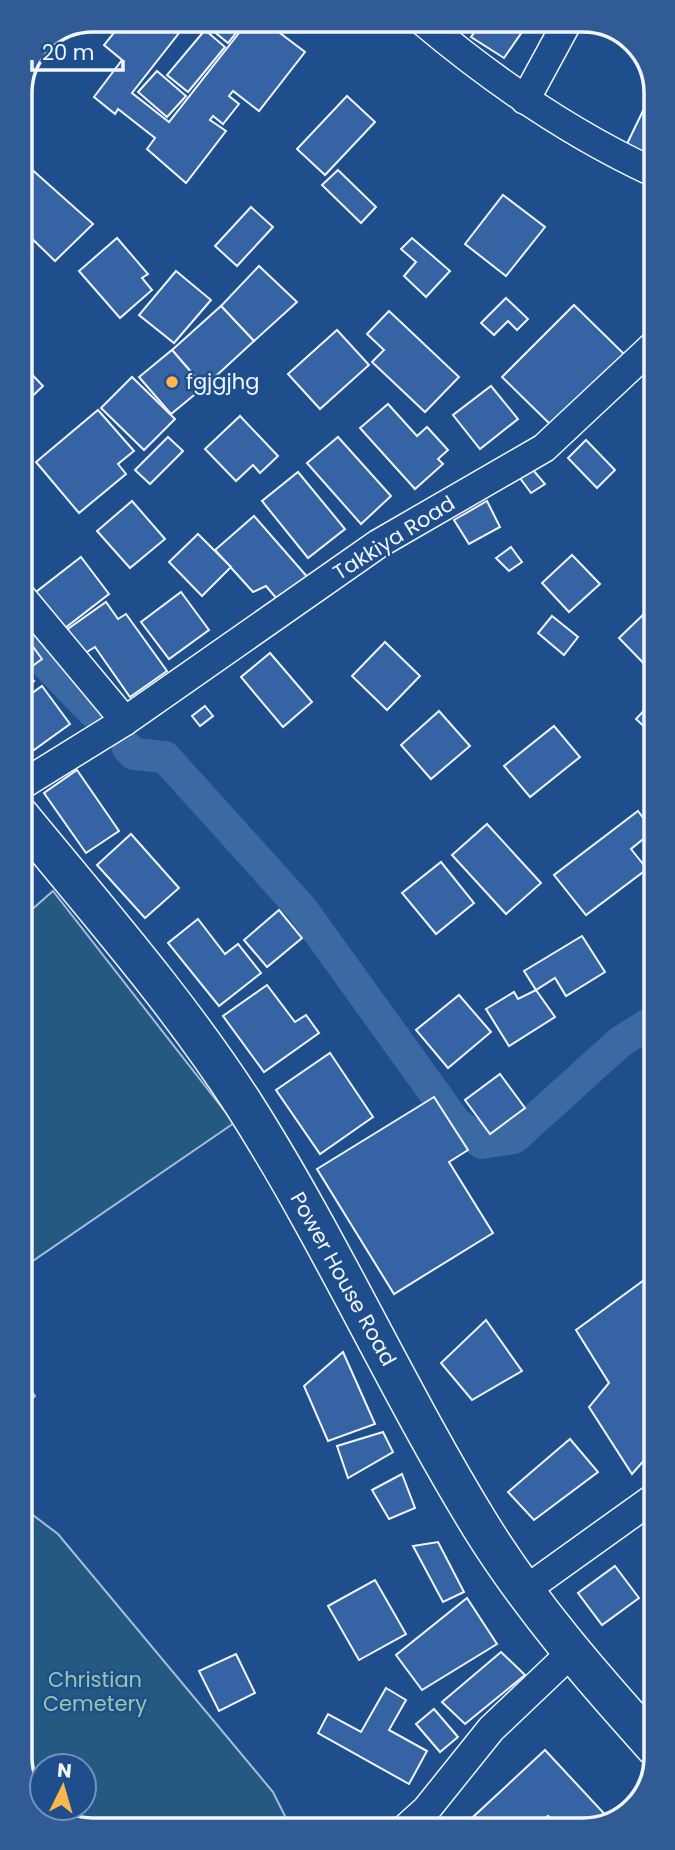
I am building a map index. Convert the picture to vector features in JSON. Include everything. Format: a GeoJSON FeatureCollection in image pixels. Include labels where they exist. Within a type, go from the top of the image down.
{"type":"FeatureCollection","features":[{"type":"Feature","properties":{"kind":"main road","name":"Power House Road"},"geometry":{"type":"LineString","coordinates":[[32,831],[166,993],[243,1104],[296,1193],[481,1527],[524,1591],[572,1653],[644,1734]]}},
{"type":"Feature","properties":{"kind":"street"},"geometry":{"type":"LineString","coordinates":[[435,32],[462,55],[525,100],[644,168]]}},
{"type":"Feature","properties":{"kind":"street"},"geometry":{"type":"LineString","coordinates":[[525,100],[562,32]]}},
{"type":"Feature","properties":{"kind":"street","name":"Takkiya Road"},"geometry":{"type":"LineString","coordinates":[[32,779],[125,721],[377,544],[544,447],[644,354]]}},
{"type":"Feature","properties":{"kind":"street"},"geometry":{"type":"LineString","coordinates":[[32,610],[125,721]]}},
{"type":"Feature","properties":{"kind":"street"},"geometry":{"type":"LineString","coordinates":[[524,1591],[644,1505]]}},
{"type":"Feature","properties":{"kind":"street"},"geometry":{"type":"LineString","coordinates":[[434,1818],[491,1729],[572,1653]]}},
{"type":"Feature","properties":{"kind":"green space"},"geometry":{"type":"Polygon","coordinates":[[[53,891],[234,1123],[32,1261],[32,909],[53,891]]]}},
{"type":"Feature","properties":{"kind":"green space","name":"Christian Cemetery"},"geometry":{"type":"Polygon","coordinates":[[[32,1514],[58,1534],[273,1792],[286,1818],[98,1818],[98,1752],[32,1752],[32,1514]]]}},
{"type":"Feature","properties":{"kind":"building"},"geometry":{"type":"Polygon","coordinates":[[[114,32],[180,32],[132,93],[169,122],[240,32],[281,32],[305,52],[259,111],[233,91],[229,96],[239,104],[223,124],[213,116],[210,120],[226,131],[186,183],[147,149],[155,138],[118,109],[115,114],[94,97],[122,60],[104,45],[114,32]]]}},
{"type":"Feature","properties":{"kind":"building"},"geometry":{"type":"Polygon","coordinates":[[[203,32],[207,32],[225,47],[188,92],[167,75],[203,32]]]}},
{"type":"Feature","properties":{"kind":"building"},"geometry":{"type":"Polygon","coordinates":[[[214,32],[237,32],[228,43],[214,32]]]}},
{"type":"Feature","properties":{"kind":"building"},"geometry":{"type":"Polygon","coordinates":[[[475,32],[522,32],[504,58],[471,37],[475,32]]]}},
{"type":"Feature","properties":{"kind":"building"},"geometry":{"type":"Polygon","coordinates":[[[157,71],[186,96],[167,117],[138,92],[157,71]]]}},
{"type":"Feature","properties":{"kind":"building"},"geometry":{"type":"Polygon","coordinates":[[[347,96],[375,122],[325,175],[297,149],[347,96]]]}},
{"type":"Feature","properties":{"kind":"building"},"geometry":{"type":"Polygon","coordinates":[[[644,109],[644,155],[625,148],[644,109]]]}},
{"type":"Feature","properties":{"kind":"building"},"geometry":{"type":"Polygon","coordinates":[[[32,170],[93,224],[55,261],[32,239],[32,170]]]}},
{"type":"Feature","properties":{"kind":"building"},"geometry":{"type":"Polygon","coordinates":[[[338,170],[376,207],[361,223],[322,185],[338,170]]]}},
{"type":"Feature","properties":{"kind":"building"},"geometry":{"type":"Polygon","coordinates":[[[503,195],[545,227],[506,276],[465,244],[503,195]]]}},
{"type":"Feature","properties":{"kind":"building"},"geometry":{"type":"Polygon","coordinates":[[[251,207],[273,227],[237,266],[215,246],[251,207]]]}},
{"type":"Feature","properties":{"kind":"building"},"geometry":{"type":"Polygon","coordinates":[[[117,238],[148,274],[142,278],[152,290],[120,318],[79,271],[117,238]]]}},
{"type":"Feature","properties":{"kind":"building"},"geometry":{"type":"Polygon","coordinates":[[[412,238],[450,271],[426,297],[404,276],[416,262],[401,249],[412,238]]]}},
{"type":"Feature","properties":{"kind":"building"},"geometry":{"type":"Polygon","coordinates":[[[259,266],[297,302],[254,341],[221,306],[259,266]]]}},
{"type":"Feature","properties":{"kind":"building"},"geometry":{"type":"Polygon","coordinates":[[[176,271],[211,300],[174,343],[139,315],[176,271]]]}},
{"type":"Feature","properties":{"kind":"building"},"geometry":{"type":"Polygon","coordinates":[[[506,298],[528,319],[517,330],[508,321],[494,335],[481,323],[506,298]]]}},
{"type":"Feature","properties":{"kind":"building"},"geometry":{"type":"Polygon","coordinates":[[[574,305],[624,354],[553,427],[502,377],[574,305]]]}},
{"type":"Feature","properties":{"kind":"building"},"geometry":{"type":"Polygon","coordinates":[[[221,306],[254,341],[204,387],[172,350],[221,306]]]}},
{"type":"Feature","properties":{"kind":"building"},"geometry":{"type":"Polygon","coordinates":[[[389,311],[459,377],[425,412],[372,362],[384,350],[367,334],[389,311]]]}},
{"type":"Feature","properties":{"kind":"building"},"geometry":{"type":"Polygon","coordinates":[[[337,330],[369,365],[320,409],[288,374],[337,330]]]}},
{"type":"Feature","properties":{"kind":"building","name":"fgjgjhg"},"geometry":{"type":"Polygon","coordinates":[[[172,350],[204,387],[171,414],[139,377],[172,350]]]}},
{"type":"Feature","properties":{"kind":"building"},"geometry":{"type":"Polygon","coordinates":[[[32,375],[43,386],[32,397],[32,375]]]}},
{"type":"Feature","properties":{"kind":"building"},"geometry":{"type":"Polygon","coordinates":[[[132,377],[175,419],[144,450],[101,408],[132,377]]]}},
{"type":"Feature","properties":{"kind":"building"},"geometry":{"type":"Polygon","coordinates":[[[491,386],[518,419],[480,449],[453,415],[491,386]]]}},
{"type":"Feature","properties":{"kind":"building"},"geometry":{"type":"Polygon","coordinates":[[[388,404],[417,436],[427,427],[448,450],[438,459],[443,464],[415,489],[360,428],[388,404]]]}},
{"type":"Feature","properties":{"kind":"building"},"geometry":{"type":"Polygon","coordinates":[[[98,410],[134,451],[118,464],[126,474],[79,513],[36,462],[98,410]]]}},
{"type":"Feature","properties":{"kind":"building"},"geometry":{"type":"Polygon","coordinates":[[[240,416],[278,456],[260,473],[253,465],[236,481],[205,449],[240,416]]]}},
{"type":"Feature","properties":{"kind":"building"},"geometry":{"type":"Polygon","coordinates":[[[168,437],[183,451],[150,484],[135,470],[168,437]]]}},
{"type":"Feature","properties":{"kind":"building"},"geometry":{"type":"Polygon","coordinates":[[[338,437],[391,496],[361,524],[307,463],[338,437]]]}},
{"type":"Feature","properties":{"kind":"building"},"geometry":{"type":"Polygon","coordinates":[[[586,440],[615,470],[597,488],[568,458],[586,440]]]}},
{"type":"Feature","properties":{"kind":"building"},"geometry":{"type":"Polygon","coordinates":[[[533,470],[545,484],[531,493],[520,478],[533,470]]]}},
{"type":"Feature","properties":{"kind":"building"},"geometry":{"type":"Polygon","coordinates":[[[298,472],[345,529],[308,558],[262,501],[298,472]]]}},
{"type":"Feature","properties":{"kind":"building"},"geometry":{"type":"Polygon","coordinates":[[[132,501],[165,539],[130,568],[97,531],[132,501]]]}},
{"type":"Feature","properties":{"kind":"building"},"geometry":{"type":"Polygon","coordinates":[[[487,501],[500,527],[469,544],[454,520],[487,501]]]}},
{"type":"Feature","properties":{"kind":"building"},"geometry":{"type":"Polygon","coordinates":[[[254,516],[310,580],[282,605],[266,586],[253,592],[215,550],[254,516]]]}},
{"type":"Feature","properties":{"kind":"building"},"geometry":{"type":"Polygon","coordinates":[[[198,534],[231,567],[202,596],[169,562],[198,534]]]}},
{"type":"Feature","properties":{"kind":"building"},"geometry":{"type":"Polygon","coordinates":[[[511,547],[522,562],[509,571],[496,558],[511,547]]]}},
{"type":"Feature","properties":{"kind":"building"},"geometry":{"type":"Polygon","coordinates":[[[572,555],[600,584],[569,612],[542,583],[572,555]]]}},
{"type":"Feature","properties":{"kind":"building"},"geometry":{"type":"Polygon","coordinates":[[[81,557],[109,594],[65,628],[36,592],[81,557]]]}},
{"type":"Feature","properties":{"kind":"building"},"geometry":{"type":"Polygon","coordinates":[[[181,592],[209,630],[169,659],[141,622],[181,592]]]}},
{"type":"Feature","properties":{"kind":"building"},"geometry":{"type":"Polygon","coordinates":[[[106,602],[118,619],[126,614],[167,671],[130,697],[95,647],[82,655],[65,631],[106,602]]]}},
{"type":"Feature","properties":{"kind":"building"},"geometry":{"type":"Polygon","coordinates":[[[644,614],[644,664],[619,638],[644,614]]]}},
{"type":"Feature","properties":{"kind":"building"},"geometry":{"type":"Polygon","coordinates":[[[552,616],[578,637],[564,655],[538,633],[552,616]]]}},
{"type":"Feature","properties":{"kind":"building"},"geometry":{"type":"Polygon","coordinates":[[[385,642],[420,676],[387,710],[352,676],[385,642]]]}},
{"type":"Feature","properties":{"kind":"building"},"geometry":{"type":"Polygon","coordinates":[[[32,645],[42,659],[32,666],[32,645]]]}},
{"type":"Feature","properties":{"kind":"building"},"geometry":{"type":"Polygon","coordinates":[[[270,653],[312,702],[283,727],[241,677],[270,653]]]}},
{"type":"Feature","properties":{"kind":"building"},"geometry":{"type":"Polygon","coordinates":[[[42,686],[70,724],[32,751],[32,693],[42,686]]]}},
{"type":"Feature","properties":{"kind":"building"},"geometry":{"type":"Polygon","coordinates":[[[205,706],[213,716],[200,726],[192,716],[205,706]]]}},
{"type":"Feature","properties":{"kind":"building"},"geometry":{"type":"Polygon","coordinates":[[[439,711],[470,746],[431,779],[401,745],[439,711]]]}},
{"type":"Feature","properties":{"kind":"building"},"geometry":{"type":"Polygon","coordinates":[[[644,711],[644,727],[636,719],[644,711]]]}},
{"type":"Feature","properties":{"kind":"building"},"geometry":{"type":"Polygon","coordinates":[[[554,726],[580,757],[530,797],[504,766],[554,726]]]}},
{"type":"Feature","properties":{"kind":"building"},"geometry":{"type":"Polygon","coordinates":[[[77,770],[119,831],[86,853],[44,793],[77,770]]]}},
{"type":"Feature","properties":{"kind":"building"},"geometry":{"type":"Polygon","coordinates":[[[638,811],[644,819],[644,838],[631,849],[644,865],[644,871],[586,915],[554,875],[638,811]]]}},
{"type":"Feature","properties":{"kind":"building"},"geometry":{"type":"Polygon","coordinates":[[[487,824],[541,883],[506,914],[452,855],[487,824]]]}},
{"type":"Feature","properties":{"kind":"building"},"geometry":{"type":"Polygon","coordinates":[[[131,834],[179,888],[145,918],[97,865],[131,834]]]}},
{"type":"Feature","properties":{"kind":"building"},"geometry":{"type":"Polygon","coordinates":[[[441,862],[474,903],[436,934],[402,893],[441,862]]]}},
{"type":"Feature","properties":{"kind":"building"},"geometry":{"type":"Polygon","coordinates":[[[279,910],[302,938],[267,967],[244,940],[279,910]]]}},
{"type":"Feature","properties":{"kind":"building"},"geometry":{"type":"Polygon","coordinates":[[[198,919],[225,954],[238,944],[261,973],[219,1006],[168,943],[198,919]]]}},
{"type":"Feature","properties":{"kind":"building"},"geometry":{"type":"Polygon","coordinates":[[[582,936],[605,972],[566,996],[555,978],[536,990],[524,971],[582,936]]]}},
{"type":"Feature","properties":{"kind":"building"},"geometry":{"type":"Polygon","coordinates":[[[267,985],[295,1022],[306,1015],[319,1033],[264,1072],[223,1016],[267,985]]]}},
{"type":"Feature","properties":{"kind":"building"},"geometry":{"type":"Polygon","coordinates":[[[536,990],[555,1017],[509,1046],[486,1009],[514,992],[518,999],[536,990]]]}},
{"type":"Feature","properties":{"kind":"building"},"geometry":{"type":"Polygon","coordinates":[[[459,995],[491,1032],[448,1068],[416,1030],[459,995]]]}},
{"type":"Feature","properties":{"kind":"building"},"geometry":{"type":"Polygon","coordinates":[[[330,1053],[373,1117],[320,1154],[276,1090],[330,1053]]]}},
{"type":"Feature","properties":{"kind":"building"},"geometry":{"type":"Polygon","coordinates":[[[500,1074],[525,1108],[490,1134],[465,1100],[500,1074]]]}},
{"type":"Feature","properties":{"kind":"building"},"geometry":{"type":"Polygon","coordinates":[[[434,1097],[468,1150],[449,1162],[493,1233],[394,1294],[317,1169],[434,1097]]]}},
{"type":"Feature","properties":{"kind":"building"},"geometry":{"type":"Polygon","coordinates":[[[644,1280],[644,1460],[632,1474],[589,1407],[609,1383],[576,1330],[644,1280]]]}},
{"type":"Feature","properties":{"kind":"building"},"geometry":{"type":"Polygon","coordinates":[[[486,1320],[522,1371],[472,1400],[441,1363],[486,1320]]]}},
{"type":"Feature","properties":{"kind":"building"},"geometry":{"type":"Polygon","coordinates":[[[343,1352],[375,1424],[328,1441],[304,1386],[343,1352]]]}},
{"type":"Feature","properties":{"kind":"building"},"geometry":{"type":"Polygon","coordinates":[[[383,1432],[393,1452],[348,1478],[337,1446],[383,1432]]]}},
{"type":"Feature","properties":{"kind":"building"},"geometry":{"type":"Polygon","coordinates":[[[570,1439],[598,1472],[534,1520],[508,1492],[570,1439]]]}},
{"type":"Feature","properties":{"kind":"building"},"geometry":{"type":"Polygon","coordinates":[[[402,1474],[415,1508],[389,1519],[372,1490],[402,1474]]]}},
{"type":"Feature","properties":{"kind":"building"},"geometry":{"type":"Polygon","coordinates":[[[438,1542],[464,1592],[443,1602],[413,1546],[438,1542]]]}},
{"type":"Feature","properties":{"kind":"building"},"geometry":{"type":"Polygon","coordinates":[[[615,1566],[639,1598],[602,1625],[578,1593],[615,1566]]]}},
{"type":"Feature","properties":{"kind":"building"},"geometry":{"type":"Polygon","coordinates":[[[375,1580],[406,1634],[359,1660],[328,1606],[375,1580]]]}},
{"type":"Feature","properties":{"kind":"building"},"geometry":{"type":"Polygon","coordinates":[[[467,1598],[497,1644],[422,1690],[396,1655],[467,1598]]]}},
{"type":"Feature","properties":{"kind":"building"},"geometry":{"type":"Polygon","coordinates":[[[501,1652],[525,1675],[465,1724],[442,1702],[501,1652]]]}},
{"type":"Feature","properties":{"kind":"building"},"geometry":{"type":"Polygon","coordinates":[[[236,1654],[255,1693],[219,1711],[199,1671],[236,1654]]]}},
{"type":"Feature","properties":{"kind":"building"},"geometry":{"type":"Polygon","coordinates":[[[386,1688],[406,1700],[389,1730],[427,1751],[409,1784],[318,1733],[328,1714],[361,1732],[386,1688]]]}},
{"type":"Feature","properties":{"kind":"building"},"geometry":{"type":"Polygon","coordinates":[[[434,1709],[458,1737],[440,1752],[416,1724],[434,1709]]]}},
{"type":"Feature","properties":{"kind":"building"},"geometry":{"type":"Polygon","coordinates":[[[545,1750],[604,1814],[582,1818],[473,1817],[545,1750]]]}},
{"type":"Feature","properties":{"kind":"waterway"},"geometry":{"type":"LineString","coordinates":[[32,645],[93,712]]}},
{"type":"Feature","properties":{"kind":"waterway"},"geometry":{"type":"LineString","coordinates":[[128,748],[134,754],[165,757],[302,909],[456,1123],[482,1143],[514,1138],[620,1042],[644,1027]]}},
{"type":"Feature","properties":{"kind":"place","name":"fgjgjhg"},"geometry":{"type":"Point","coordinates":[172,382]}}]}
